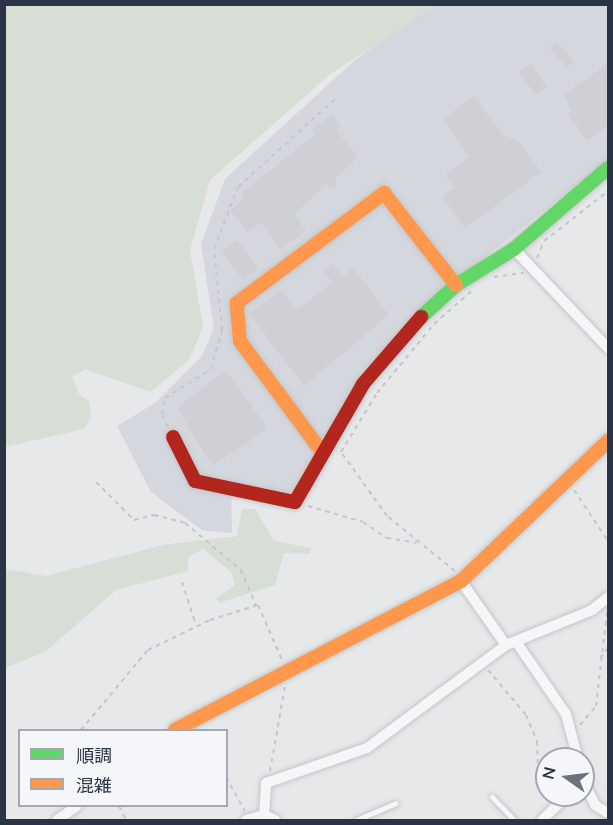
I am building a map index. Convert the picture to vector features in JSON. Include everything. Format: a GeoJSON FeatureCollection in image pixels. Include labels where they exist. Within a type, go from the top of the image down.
{"type":"FeatureCollection","features":[{"type":"Feature","properties":{"kind":"street"},"geometry":{"type":"LineString","coordinates":[[173,437],[195,481],[295,502],[363,384],[456,285],[514,249],[609,168]]}},
{"type":"Feature","properties":{"kind":"street"},"geometry":{"type":"LineString","coordinates":[[322,452],[240,341],[237,303],[384,193],[456,285]]}},
{"type":"Feature","properties":{"kind":"street"},"geometry":{"type":"LineString","coordinates":[[514,249],[537,277],[609,348]]}},
{"type":"Feature","properties":{"kind":"street"},"geometry":{"type":"LineString","coordinates":[[177,729],[461,581],[609,441]]}},
{"type":"Feature","properties":{"kind":"street"},"geometry":{"type":"LineString","coordinates":[[461,581],[511,644],[572,729],[576,747]]}},
{"type":"Feature","properties":{"kind":"street"},"geometry":{"type":"LineString","coordinates":[[264,814],[266,783],[367,748],[511,644],[608,598]]}},
{"type":"Feature","properties":{"kind":"street"},"geometry":{"type":"LineString","coordinates":[[595,800],[607,816]]}},
{"type":"Feature","properties":{"kind":"street"},"geometry":{"type":"LineString","coordinates":[[57,820],[76,807]]}},
{"type":"Feature","properties":{"kind":"street"},"geometry":{"type":"LineString","coordinates":[[542,820],[556,807]]}},
{"type":"Feature","properties":{"kind":"street"},"geometry":{"type":"LineString","coordinates":[[248,819],[264,814],[275,820]]}},
{"type":"Feature","properties":{"kind":"lane"},"geometry":{"type":"LineString","coordinates":[[492,797],[514,820]]}},
{"type":"Feature","properties":{"kind":"lane"},"geometry":{"type":"LineString","coordinates":[[356,820],[396,803]]}},
{"type":"Feature","properties":{"kind":"path"},"geometry":{"type":"LineString","coordinates":[[173,437],[162,414],[165,398],[211,369],[222,330],[214,249],[238,187],[335,99]]}},
{"type":"Feature","properties":{"kind":"path"},"geometry":{"type":"LineString","coordinates":[[486,280],[530,273],[537,277],[538,247],[609,191]]}},
{"type":"Feature","properties":{"kind":"path"},"geometry":{"type":"LineString","coordinates":[[461,581],[368,496],[341,452],[377,393],[427,333],[481,284]]}},
{"type":"Feature","properties":{"kind":"path"},"geometry":{"type":"LineString","coordinates":[[567,480],[609,541]]}},
{"type":"Feature","properties":{"kind":"path"},"geometry":{"type":"LineString","coordinates":[[96,483],[134,520],[154,515],[185,523],[241,570],[287,671],[275,761],[266,783]]}},
{"type":"Feature","properties":{"kind":"path"},"geometry":{"type":"LineString","coordinates":[[295,502],[417,543]]}},
{"type":"Feature","properties":{"kind":"path"},"geometry":{"type":"LineString","coordinates":[[182,582],[196,625]]}},
{"type":"Feature","properties":{"kind":"path"},"geometry":{"type":"LineString","coordinates":[[572,729],[596,706],[608,598]]}},
{"type":"Feature","properties":{"kind":"path"},"geometry":{"type":"LineString","coordinates":[[82,729],[148,650],[196,625],[255,605]]}},
{"type":"Feature","properties":{"kind":"path"},"geometry":{"type":"LineString","coordinates":[[600,658],[609,648]]}},
{"type":"Feature","properties":{"kind":"path"},"geometry":{"type":"LineString","coordinates":[[482,664],[526,715],[537,741],[537,747]]}},
{"type":"Feature","properties":{"kind":"path"},"geometry":{"type":"LineString","coordinates":[[228,781],[248,819]]}},
{"type":"Feature","properties":{"kind":"shaded area"},"geometry":{"type":"Polygon","coordinates":[[[4,5],[436,5],[329,75],[210,180],[190,250],[203,327],[189,360],[150,392],[85,369],[72,377],[79,394],[89,401],[91,418],[84,429],[5,447],[4,5]]]}},
{"type":"Feature","properties":{"kind":"shaded area"},"geometry":{"type":"Polygon","coordinates":[[[429,5],[608,5],[608,160],[418,310],[291,494],[231,483],[232,533],[202,530],[151,492],[117,426],[155,403],[202,356],[214,328],[201,244],[225,179],[355,60],[429,5]]]}},
{"type":"Feature","properties":{"kind":"shaded area"},"geometry":{"type":"Polygon","coordinates":[[[242,509],[255,509],[274,541],[311,548],[310,554],[284,553],[275,585],[219,603],[216,598],[235,585],[231,572],[203,549],[188,557],[188,571],[116,590],[45,652],[5,668],[5,569],[46,576],[163,545],[237,536],[242,509]]]}},
{"type":"Feature","properties":{"kind":"building"},"geometry":{"type":"Polygon","coordinates":[[[557,42],[573,62],[566,68],[550,48],[557,42]]]}},
{"type":"Feature","properties":{"kind":"building"},"geometry":{"type":"Polygon","coordinates":[[[609,63],[609,125],[587,140],[567,114],[572,111],[563,95],[609,63]]]}},
{"type":"Feature","properties":{"kind":"building"},"geometry":{"type":"Polygon","coordinates":[[[531,64],[547,87],[536,95],[520,72],[531,64]]]}},
{"type":"Feature","properties":{"kind":"building"},"geometry":{"type":"Polygon","coordinates":[[[474,96],[503,135],[519,141],[541,172],[465,228],[442,197],[455,188],[446,175],[469,156],[443,119],[474,96]]]}},
{"type":"Feature","properties":{"kind":"building"},"geometry":{"type":"Polygon","coordinates":[[[332,114],[341,126],[336,130],[358,157],[334,179],[337,184],[330,189],[327,184],[294,214],[306,231],[280,249],[261,222],[248,232],[230,210],[244,199],[241,193],[315,135],[311,130],[332,114]]]}},
{"type":"Feature","properties":{"kind":"building"},"geometry":{"type":"Polygon","coordinates":[[[237,240],[258,268],[243,279],[222,251],[237,240]]]}},
{"type":"Feature","properties":{"kind":"building"},"geometry":{"type":"Polygon","coordinates":[[[333,263],[343,276],[353,268],[389,315],[304,386],[249,314],[281,290],[296,310],[333,283],[323,270],[333,263]]]}},
{"type":"Feature","properties":{"kind":"building"},"geometry":{"type":"Polygon","coordinates":[[[226,370],[268,429],[212,466],[177,408],[226,370]]]}},
{"type":"Feature","properties":{"kind":"traffic: fast"},"geometry":{"type":"LineString","coordinates":[[421,317],[456,285],[514,249],[608,168]]}},
{"type":"Feature","properties":{"kind":"traffic: slow"},"geometry":{"type":"LineString","coordinates":[[322,452],[240,341],[237,303],[384,193],[456,285]]}},
{"type":"Feature","properties":{"kind":"traffic: slow"},"geometry":{"type":"LineString","coordinates":[[177,729],[461,581],[608,441]]}},
{"type":"Feature","properties":{"kind":"traffic: jam"},"geometry":{"type":"LineString","coordinates":[[173,437],[195,481],[295,502],[363,384],[421,317]]}}]}
